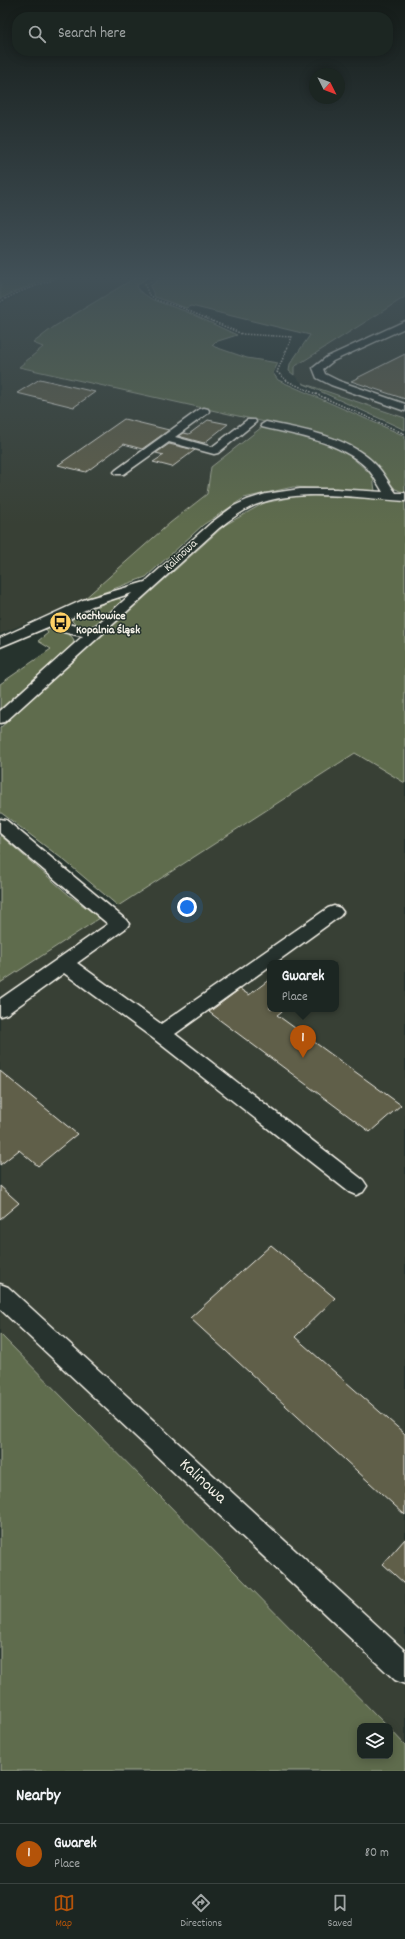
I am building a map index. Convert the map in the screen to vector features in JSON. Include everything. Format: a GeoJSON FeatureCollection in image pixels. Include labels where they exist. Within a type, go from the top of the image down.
{"type":"FeatureCollection","features":[{"type":"Feature","properties":{"kind":"street"},"geometry":{"type":"LineString","coordinates":[[331,359],[318,368],[321,376],[335,383],[405,408]]}},
{"type":"Feature","properties":{"kind":"street"},"geometry":{"type":"LineString","coordinates":[[120,472],[204,411]]}},
{"type":"Feature","properties":{"kind":"street"},"geometry":{"type":"LineString","coordinates":[[167,438],[214,450],[251,422]]}},
{"type":"Feature","properties":{"kind":"street"},"geometry":{"type":"LineString","coordinates":[[266,425],[313,435],[345,447],[371,466],[392,496]]}},
{"type":"Feature","properties":{"kind":"street","name":"Kalinowa"},"geometry":{"type":"LineString","coordinates":[[0,719],[214,525],[241,507],[266,498],[300,492],[405,497]]}},
{"type":"Feature","properties":{"kind":"street"},"geometry":{"type":"LineString","coordinates":[[0,643],[115,594],[148,586]]}},
{"type":"Feature","properties":{"kind":"street"},"geometry":{"type":"LineString","coordinates":[[64,615],[61,619],[61,623],[67,629],[92,634]]}},
{"type":"Feature","properties":{"kind":"street"},"geometry":{"type":"LineString","coordinates":[[0,824],[120,924],[0,1009]]}},
{"type":"Feature","properties":{"kind":"street"},"geometry":{"type":"LineString","coordinates":[[161,1034],[334,912]]}},
{"type":"Feature","properties":{"kind":"street"},"geometry":{"type":"LineString","coordinates":[[64,964],[161,1034],[356,1186]]}},
{"type":"Feature","properties":{"kind":"street","name":"Kalinowa"},"geometry":{"type":"LineString","coordinates":[[0,1294],[405,1670]]}},
{"type":"Feature","properties":{"kind":"shaded area"},"geometry":{"type":"Polygon","coordinates":[[[0,359],[30,359],[20,367],[270,422],[211,467],[208,494],[170,523],[83,600],[0,634],[0,359]]]}},
{"type":"Feature","properties":{"kind":"shaded area"},"geometry":{"type":"Polygon","coordinates":[[[307,359],[405,359],[405,418],[302,383],[294,375],[294,367],[307,359]]]}},
{"type":"Feature","properties":{"kind":"shaded area"},"geometry":{"type":"Polygon","coordinates":[[[355,753],[405,783],[405,1745],[393,1732],[393,1723],[384,1723],[0,1334],[0,983],[355,753]]]}},
{"type":"Feature","properties":{"kind":"green space"},"geometry":{"type":"Polygon","coordinates":[[[29,359],[251,359],[278,363],[273,373],[278,380],[405,436],[405,492],[392,486],[380,471],[358,453],[338,441],[323,435],[19,367],[29,359]]]}},
{"type":"Feature","properties":{"kind":"green space"},"geometry":{"type":"Polygon","coordinates":[[[294,359],[307,359],[294,367],[294,375],[289,371],[290,364],[294,359]]]}},
{"type":"Feature","properties":{"kind":"green space"},"geometry":{"type":"Polygon","coordinates":[[[302,383],[405,418],[405,430],[302,383]]]}},
{"type":"Feature","properties":{"kind":"green space"},"geometry":{"type":"Polygon","coordinates":[[[262,427],[308,436],[341,448],[373,476],[375,491],[293,487],[244,498],[203,525],[146,577],[83,600],[170,523],[207,494],[211,467],[262,427]]]}},
{"type":"Feature","properties":{"kind":"green space"},"geometry":{"type":"Polygon","coordinates":[[[303,495],[405,500],[405,783],[355,753],[118,906],[65,861],[0,812],[0,728],[225,525],[264,503],[303,495]]]}},
{"type":"Feature","properties":{"kind":"green space"},"geometry":{"type":"Polygon","coordinates":[[[115,598],[120,599],[122,602],[105,617],[91,626],[78,626],[72,621],[72,619],[115,598]]]}},
{"type":"Feature","properties":{"kind":"green space"},"geometry":{"type":"Polygon","coordinates":[[[45,629],[61,631],[69,634],[74,640],[73,644],[0,709],[0,684],[51,649],[38,641],[48,633],[45,629]]]}},
{"type":"Feature","properties":{"kind":"green space"},"geometry":{"type":"Polygon","coordinates":[[[0,835],[69,895],[100,918],[0,983],[0,835]]]}},
{"type":"Feature","properties":{"kind":"green space"},"geometry":{"type":"Polygon","coordinates":[[[0,1334],[384,1723],[357,1723],[357,1759],[393,1759],[393,1732],[405,1745],[405,1771],[0,1771],[0,1334]]]}},
{"type":"Feature","properties":{"kind":"building"},"geometry":{"type":"Polygon","coordinates":[[[396,359],[405,359],[405,399],[351,381],[396,359]]]}},
{"type":"Feature","properties":{"kind":"building"},"geometry":{"type":"Polygon","coordinates":[[[40,379],[95,392],[74,407],[17,393],[40,379]]]}},
{"type":"Feature","properties":{"kind":"building"},"geometry":{"type":"Polygon","coordinates":[[[124,419],[169,430],[142,449],[124,444],[86,472],[58,465],[124,419]]]}},
{"type":"Feature","properties":{"kind":"building"},"geometry":{"type":"Polygon","coordinates":[[[208,420],[228,424],[204,443],[178,436],[183,433],[189,434],[208,420]]]}},
{"type":"Feature","properties":{"kind":"building"},"geometry":{"type":"Polygon","coordinates":[[[169,444],[195,450],[172,467],[153,462],[164,455],[156,453],[169,444]]]}},
{"type":"Feature","properties":{"kind":"building"},"geometry":{"type":"Polygon","coordinates":[[[267,981],[267,1012],[281,1012],[277,1015],[401,1105],[370,1132],[209,1012],[240,989],[249,995],[267,981]]]}},
{"type":"Feature","properties":{"kind":"building"},"geometry":{"type":"Polygon","coordinates":[[[0,1071],[77,1134],[38,1166],[19,1150],[0,1165],[0,1071]]]}},
{"type":"Feature","properties":{"kind":"building"},"geometry":{"type":"Polygon","coordinates":[[[0,1186],[19,1203],[0,1219],[0,1186]]]}},
{"type":"Feature","properties":{"kind":"building"},"geometry":{"type":"Polygon","coordinates":[[[271,1245],[335,1298],[295,1337],[405,1434],[405,1515],[190,1318],[271,1245]]]}},
{"type":"Feature","properties":{"kind":"building"},"geometry":{"type":"Polygon","coordinates":[[[405,1539],[405,1584],[383,1564],[405,1539]]]}},
{"type":"Feature","properties":{"kind":"place","name":"Kochłowice Kopalnia Śląsk"},"geometry":{"type":"Point","coordinates":[61,623]}},
{"type":"Feature","properties":{"kind":"place","name":"Gwarek"},"geometry":{"type":"Point","coordinates":[303,1058]}}]}
